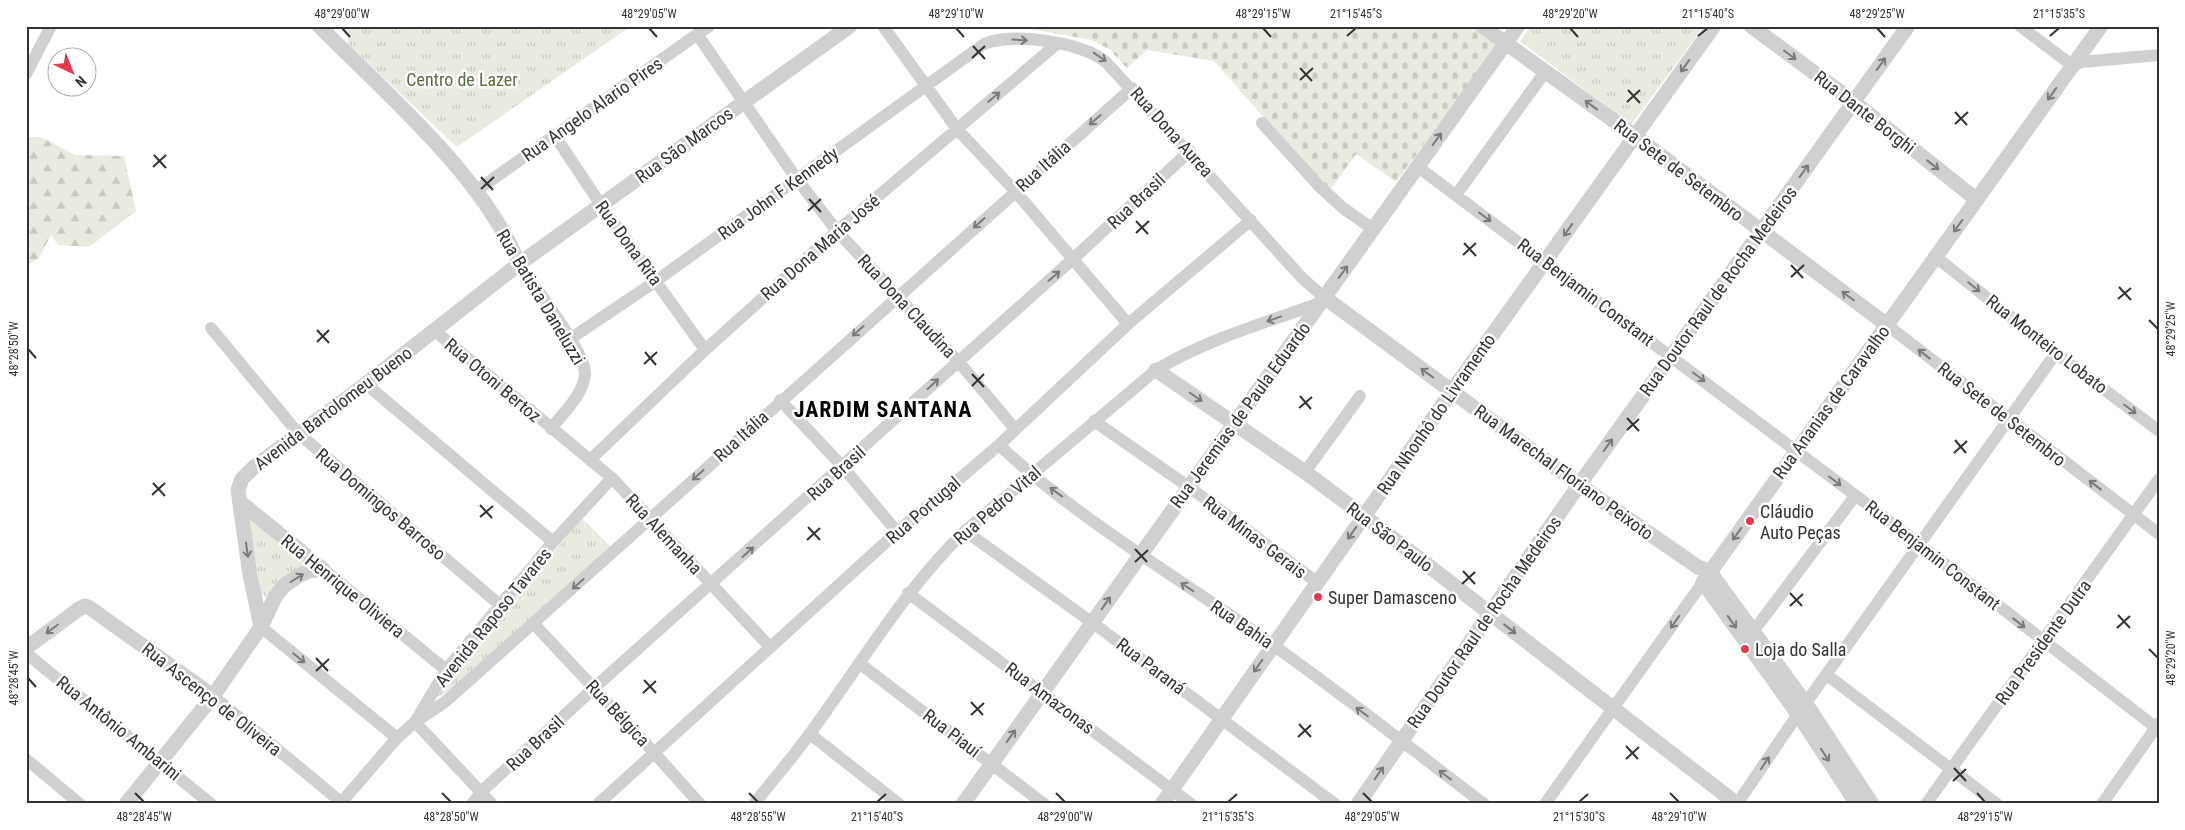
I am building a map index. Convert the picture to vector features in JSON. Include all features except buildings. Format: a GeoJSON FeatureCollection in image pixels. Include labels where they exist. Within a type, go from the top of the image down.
{"type":"FeatureCollection","features":[{"type":"Feature","properties":{"kind":"street"},"geometry":{"type":"LineString","coordinates":[[26,74],[51,26]]}},
{"type":"Feature","properties":{"kind":"street","name":"Rua Angelo Alario Pires"},"geometry":{"type":"LineString","coordinates":[[476,190],[709,26]]}},
{"type":"Feature","properties":{"kind":"street","name":"Rua São Marcos"},"geometry":{"type":"LineString","coordinates":[[519,264],[850,26]]}},
{"type":"Feature","properties":{"kind":"street"},"geometry":{"type":"LineString","coordinates":[[883,26],[956,129],[1016,191],[1128,324]]}},
{"type":"Feature","properties":{"kind":"street","name":"Rua Sete de Setembro"},"geometry":{"type":"LineString","coordinates":[[1482,26],[1635,136],[1887,325],[2159,534]]}},
{"type":"Feature","properties":{"kind":"street","name":"Rua Jeremias de Paula Eduardo"},"geometry":{"type":"LineString","coordinates":[[963,804],[1518,26]]}},
{"type":"Feature","properties":{"kind":"street","name":"Rua Nhonhô do Livramento"},"geometry":{"type":"LineString","coordinates":[[1162,804],[1452,391],[1714,26]]}},
{"type":"Feature","properties":{"kind":"street","name":"Rua Dante Borghi"},"geometry":{"type":"LineString","coordinates":[[1751,26],[1854,102],[1977,200]]}},
{"type":"Feature","properties":{"kind":"street","name":"Rua Doutor Raul de Rocha Medeiros"},"geometry":{"type":"LineString","coordinates":[[1358,804],[1579,485],[1908,26]]}},
{"type":"Feature","properties":{"kind":"street"},"geometry":{"type":"LineString","coordinates":[[2020,26],[2073,66],[2081,62],[2159,55]]}},
{"type":"Feature","properties":{"kind":"street","name":"Rua Ananias de Caravalho"},"geometry":{"type":"LineString","coordinates":[[1546,804],[1706,577],[2101,26]]}},
{"type":"Feature","properties":{"kind":"street","name":"Rua Batista Daneluzzi"},"geometry":{"type":"LineString","coordinates":[[322,27],[415,123],[476,190],[513,250],[519,264],[582,360],[585,375],[583,383],[575,398],[551,428]]}},
{"type":"Feature","properties":{"kind":"street","name":"Rua Dona Claudina"},"geometry":{"type":"LineString","coordinates":[[698,34],[796,178],[837,231],[958,361],[1015,429]]}},
{"type":"Feature","properties":{"kind":"street","name":"Rua Dona Aurea"},"geometry":{"type":"LineString","coordinates":[[984,44],[1002,39],[1058,43],[1084,48],[1096,54],[1132,88],[1322,300]]}},
{"type":"Feature","properties":{"kind":"street","name":"Rua Dona Maria José"},"geometry":{"type":"LineString","coordinates":[[590,460],[705,350],[837,231],[1058,43]]}},
{"type":"Feature","properties":{"kind":"street","name":"Rua John F Kennedy"},"geometry":{"type":"LineString","coordinates":[[570,339],[656,281],[984,44]]}},
{"type":"Feature","properties":{"kind":"street"},"geometry":{"type":"LineString","coordinates":[[1456,195],[1545,72]]}},
{"type":"Feature","properties":{"kind":"street","name":"Rua Itália"},"geometry":{"type":"LineString","coordinates":[[415,722],[445,702],[780,400],[1132,88]]}},
{"type":"Feature","properties":{"kind":"street"},"geometry":{"type":"LineString","coordinates":[[1262,123],[1319,186],[1343,208],[1373,229]]}},
{"type":"Feature","properties":{"kind":"street","name":"Rua Dona Rita"},"geometry":{"type":"LineString","coordinates":[[555,136],[601,205],[705,350]]}},
{"type":"Feature","properties":{"kind":"street","name":"Rua Brasil"},"geometry":{"type":"LineString","coordinates":[[472,804],[482,792],[594,688],[712,585],[1190,152]]}},
{"type":"Feature","properties":{"kind":"street","name":"Rua Benjamin Constant"},"geometry":{"type":"LineString","coordinates":[[1418,167],[1672,356],[1919,544],[2043,642],[2158,727]]}},
{"type":"Feature","properties":{"kind":"street","name":"Rua Portugal"},"geometry":{"type":"LineString","coordinates":[[598,804],[897,532],[999,444],[1128,324],[1251,220]]}},
{"type":"Feature","properties":{"kind":"street","name":"Rua Monteiro Lobato"},"geometry":{"type":"LineString","coordinates":[[1936,257],[2056,353],[2159,431]]}},
{"type":"Feature","properties":{"kind":"street","name":"Avenida Bartolomeu Bueno"},"geometry":{"type":"LineString","coordinates":[[261,626],[250,575],[238,490],[242,478],[298,433],[435,331],[519,264]]}},
{"type":"Feature","properties":{"kind":"street","name":"Rua Pedro Vital"},"geometry":{"type":"LineString","coordinates":[[754,804],[810,734],[908,593],[937,558],[965,530],[1156,370],[1179,356],[1206,344],[1322,300]]}},
{"type":"Feature","properties":{"kind":"street","name":"Rua Marechal Floriano Peixoto"},"geometry":{"type":"LineString","coordinates":[[1322,300],[1452,391],[1579,485],[1698,567],[1706,577]]}},
{"type":"Feature","properties":{"kind":"street","name":"Rua Domingos Barroso"},"geometry":{"type":"LineString","coordinates":[[211,328],[298,433],[500,605]]}},
{"type":"Feature","properties":{"kind":"street","name":"Rua Otoni Bertoz"},"geometry":{"type":"LineString","coordinates":[[435,331],[551,428]]}},
{"type":"Feature","properties":{"kind":"street"},"geometry":{"type":"LineString","coordinates":[[1737,804],[1802,709],[2056,353]]}},
{"type":"Feature","properties":{"kind":"street","name":"Rua São Paulo"},"geometry":{"type":"LineString","coordinates":[[1156,370],[1305,472],[1364,516],[1737,804]]}},
{"type":"Feature","properties":{"kind":"street"},"geometry":{"type":"LineString","coordinates":[[366,384],[553,542]]}},
{"type":"Feature","properties":{"kind":"street"},"geometry":{"type":"LineString","coordinates":[[1305,472],[1360,396]]}},
{"type":"Feature","properties":{"kind":"street"},"geometry":{"type":"LineString","coordinates":[[780,400],[843,467],[897,532]]}},
{"type":"Feature","properties":{"kind":"street","name":"Rua Minas Gerais"},"geometry":{"type":"LineString","coordinates":[[1094,421],[1189,487],[1318,583]]}},
{"type":"Feature","properties":{"kind":"street","name":"Rua Alemanha"},"geometry":{"type":"LineString","coordinates":[[551,428],[612,478],[651,517],[770,647]]}},
{"type":"Feature","properties":{"kind":"street","name":"Rua Bahia"},"geometry":{"type":"LineString","coordinates":[[999,444],[1032,474],[1141,554],[1273,645],[1484,804]]}},
{"type":"Feature","properties":{"kind":"street","name":"Avenida Raposo Tavares"},"geometry":{"type":"LineString","coordinates":[[341,803],[397,738],[415,722],[446,670],[553,542],[612,478]]}},
{"type":"Feature","properties":{"kind":"street","name":"Rua Presidente Dutra"},"geometry":{"type":"LineString","coordinates":[[1926,804],[2159,479]]}},
{"type":"Feature","properties":{"kind":"street"},"geometry":{"type":"LineString","coordinates":[[1750,636],[1856,496]]}},
{"type":"Feature","properties":{"kind":"street","name":"Rua Henrique Oliviera"},"geometry":{"type":"LineString","coordinates":[[240,502],[446,670]]}},
{"type":"Feature","properties":{"kind":"street","name":"Rua Paraná"},"geometry":{"type":"LineString","coordinates":[[965,530],[1335,804]]}},
{"type":"Feature","properties":{"kind":"street"},"geometry":{"type":"LineString","coordinates":[[126,804],[213,696],[261,626],[268,609],[286,585],[309,571],[323,569]]}},
{"type":"Feature","properties":{"kind":"street"},"geometry":{"type":"LineString","coordinates":[[1706,577],[1872,804]]}},
{"type":"Feature","properties":{"kind":"street","name":"Rua Amazonas"},"geometry":{"type":"LineString","coordinates":[[908,593],[1191,804]]}},
{"type":"Feature","properties":{"kind":"street","name":"Rua Ascenço de Oliveira"},"geometry":{"type":"LineString","coordinates":[[26,648],[78,609],[85,606],[90,608],[213,696],[341,803]]}},
{"type":"Feature","properties":{"kind":"street","name":"Rua Bélgica"},"geometry":{"type":"LineString","coordinates":[[533,624],[654,752],[700,804]]}},
{"type":"Feature","properties":{"kind":"street"},"geometry":{"type":"LineString","coordinates":[[261,626],[397,738]]}},
{"type":"Feature","properties":{"kind":"street","name":"Rua Antônio Ambarini"},"geometry":{"type":"LineString","coordinates":[[26,653],[212,804]]}},
{"type":"Feature","properties":{"kind":"street","name":"Rua Piauí"},"geometry":{"type":"LineString","coordinates":[[859,663],[1044,804]]}},
{"type":"Feature","properties":{"kind":"street"},"geometry":{"type":"LineString","coordinates":[[1827,675],[1997,804]]}},
{"type":"Feature","properties":{"kind":"street"},"geometry":{"type":"LineString","coordinates":[[1802,709],[1857,804]]}},
{"type":"Feature","properties":{"kind":"street"},"geometry":{"type":"LineString","coordinates":[[415,722],[492,804]]}},
{"type":"Feature","properties":{"kind":"street"},"geometry":{"type":"LineString","coordinates":[[2102,804],[2158,727]]}},
{"type":"Feature","properties":{"kind":"street"},"geometry":{"type":"LineString","coordinates":[[810,734],[899,804]]}},
{"type":"Feature","properties":{"kind":"street"},"geometry":{"type":"LineString","coordinates":[[26,759],[80,804]]}},
{"type":"Feature","properties":{"kind":"green space","name":"Centro de Lazer"},"geometry":{"type":"Polygon","coordinates":[[[351,26],[631,26],[457,147],[348,44],[348,30],[351,26]]]}},
{"type":"Feature","properties":{"kind":"green space"},"geometry":{"type":"Polygon","coordinates":[[[1014,26],[1470,26],[1497,46],[1396,182],[1356,154],[1331,189],[1325,187],[1214,61],[1147,50],[1127,68],[1109,49],[1091,40],[1014,26]]]}},
{"type":"Feature","properties":{"kind":"green space"},"geometry":{"type":"Polygon","coordinates":[[[1530,26],[1704,26],[1631,125],[1520,41],[1530,26]]]}},
{"type":"Feature","properties":{"kind":"green space"},"geometry":{"type":"Polygon","coordinates":[[[26,137],[41,137],[75,155],[124,156],[136,211],[89,247],[58,245],[51,235],[38,259],[26,265],[26,137]]]}},
{"type":"Feature","properties":{"kind":"green space"},"geometry":{"type":"Polygon","coordinates":[[[582,518],[612,548],[451,689],[436,698],[444,683],[582,518]]]}},
{"type":"Feature","properties":{"kind":"green space"},"geometry":{"type":"Polygon","coordinates":[[[252,520],[303,562],[304,565],[268,597],[265,597],[261,592],[249,521],[252,520]]]}},
{"type":"Feature","properties":{"kind":"place","name":"Cláudio Auto Peças"},"geometry":{"type":"Point","coordinates":[1750,521]}},
{"type":"Feature","properties":{"kind":"place","name":"Super Damasceno"},"geometry":{"type":"Point","coordinates":[1318,597]}},
{"type":"Feature","properties":{"kind":"place","name":"Loja do Salla"},"geometry":{"type":"Point","coordinates":[1745,649]}},
{"type":"Feature","properties":{"kind":"district","name":"JARDIM SANTANA"},"geometry":{"type":"Point","coordinates":[883,409]}}]}
